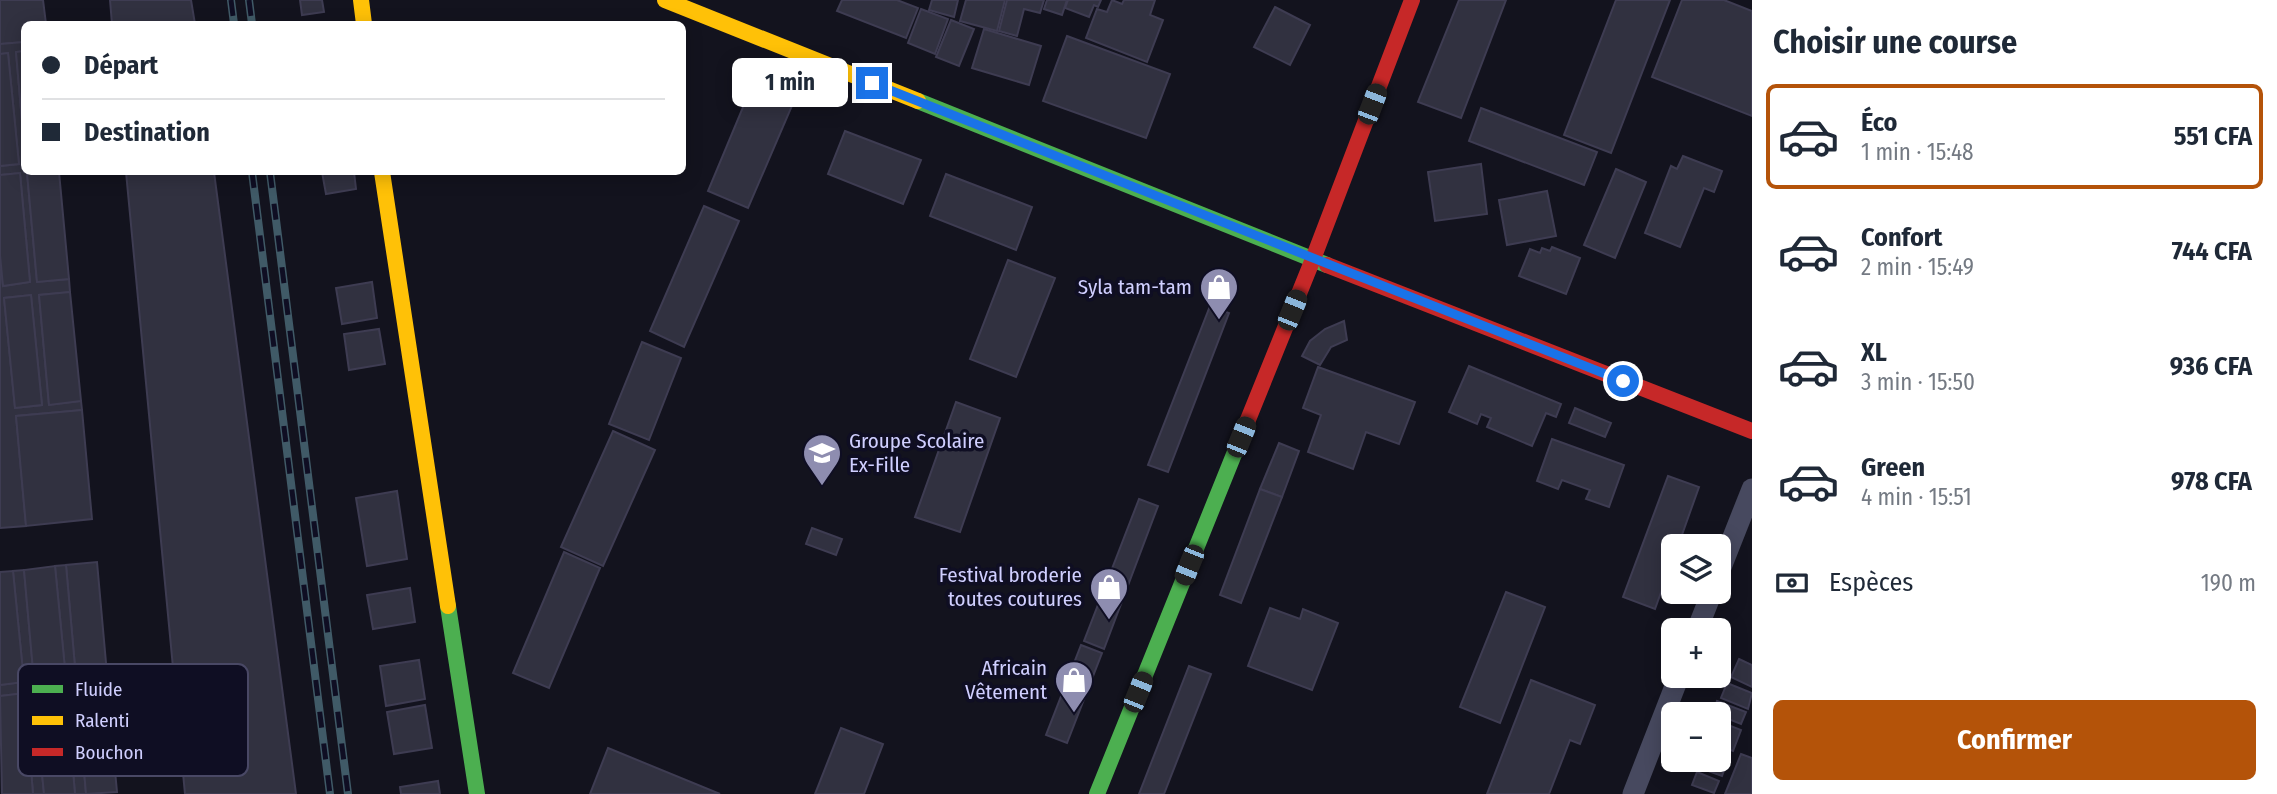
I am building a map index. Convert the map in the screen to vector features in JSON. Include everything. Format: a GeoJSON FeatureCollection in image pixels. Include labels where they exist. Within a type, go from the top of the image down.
{"type":"FeatureCollection","features":[{"type":"Feature","properties":{"kind":"street"},"geometry":{"type":"LineString","coordinates":[[361,0],[364,21]]}},
{"type":"Feature","properties":{"kind":"street"},"geometry":{"type":"LineString","coordinates":[[665,0],[1752,431]]}},
{"type":"Feature","properties":{"kind":"street"},"geometry":{"type":"LineString","coordinates":[[1097,794],[1313,259],[1412,0]]}},
{"type":"Feature","properties":{"kind":"street"},"geometry":{"type":"LineString","coordinates":[[383,175],[477,794]]}},
{"type":"Feature","properties":{"kind":"street"},"geometry":{"type":"LineString","coordinates":[[1731,542],[1752,489]]}},
{"type":"Feature","properties":{"kind":"street"},"geometry":{"type":"LineString","coordinates":[[1633,794],[1674,688]]}},
{"type":"Feature","properties":{"kind":"building"},"geometry":{"type":"Polygon","coordinates":[[[0,0],[43,0],[46,21],[21,21],[21,42],[0,44],[0,0]]]}},
{"type":"Feature","properties":{"kind":"building"},"geometry":{"type":"Polygon","coordinates":[[[110,0],[191,0],[194,21],[112,21],[110,0]]]}},
{"type":"Feature","properties":{"kind":"building"},"geometry":{"type":"Polygon","coordinates":[[[300,0],[322,0],[324,12],[302,15],[300,0]]]}},
{"type":"Feature","properties":{"kind":"building"},"geometry":{"type":"Polygon","coordinates":[[[842,0],[897,0],[918,8],[906,38],[837,11],[842,0]]]}},
{"type":"Feature","properties":{"kind":"building"},"geometry":{"type":"Polygon","coordinates":[[[932,0],[958,0],[954,17],[929,10],[932,0]]]}},
{"type":"Feature","properties":{"kind":"building"},"geometry":{"type":"Polygon","coordinates":[[[966,0],[1005,0],[997,31],[960,21],[966,0]]]}},
{"type":"Feature","properties":{"kind":"building"},"geometry":{"type":"Polygon","coordinates":[[[1007,0],[1044,0],[1040,13],[1024,9],[1017,36],[999,31],[1007,0]]]}},
{"type":"Feature","properties":{"kind":"building"},"geometry":{"type":"Polygon","coordinates":[[[1047,0],[1067,0],[1062,15],[1044,9],[1047,0]]]}},
{"type":"Feature","properties":{"kind":"building"},"geometry":{"type":"Polygon","coordinates":[[[1068,0],[1101,0],[1098,7],[1094,5],[1089,17],[1065,8],[1068,0]]]}},
{"type":"Feature","properties":{"kind":"building"},"geometry":{"type":"Polygon","coordinates":[[[1112,0],[1122,4],[1124,0],[1155,0],[1150,15],[1163,20],[1147,62],[1086,38],[1097,9],[1107,12],[1112,0]]]}},
{"type":"Feature","properties":{"kind":"building"},"geometry":{"type":"Polygon","coordinates":[[[1459,0],[1506,0],[1461,118],[1418,102],[1459,0]]]}},
{"type":"Feature","properties":{"kind":"building"},"geometry":{"type":"Polygon","coordinates":[[[1616,0],[1670,0],[1611,153],[1564,135],[1616,0]]]}},
{"type":"Feature","properties":{"kind":"building"},"geometry":{"type":"Polygon","coordinates":[[[1682,0],[1724,0],[1752,11],[1752,116],[1652,77],[1682,0]]]}},
{"type":"Feature","properties":{"kind":"building"},"geometry":{"type":"Polygon","coordinates":[[[1275,7],[1310,25],[1290,65],[1254,47],[1275,7]]]}},
{"type":"Feature","properties":{"kind":"building"},"geometry":{"type":"Polygon","coordinates":[[[921,9],[948,19],[935,54],[908,43],[921,9]]]}},
{"type":"Feature","properties":{"kind":"building"},"geometry":{"type":"Polygon","coordinates":[[[951,20],[974,29],[959,66],[936,57],[951,20]]]}},
{"type":"Feature","properties":{"kind":"building"},"geometry":{"type":"Polygon","coordinates":[[[984,29],[1041,46],[1029,85],[972,68],[984,29]]]}},
{"type":"Feature","properties":{"kind":"building"},"geometry":{"type":"Polygon","coordinates":[[[1067,36],[1170,74],[1146,138],[1043,101],[1067,36]]]}},
{"type":"Feature","properties":{"kind":"building"},"geometry":{"type":"Polygon","coordinates":[[[21,42],[21,51],[16,52],[21,110],[21,175],[27,175],[37,282],[69,279],[70,292],[39,295],[49,405],[81,401],[82,410],[16,416],[26,526],[0,528],[0,255],[3,286],[30,282],[20,173],[0,175],[0,166],[19,164],[8,53],[0,54],[0,44],[21,42]],[[31,295],[4,298],[15,408],[42,405],[31,295]]]}},
{"type":"Feature","properties":{"kind":"building"},"geometry":{"type":"Polygon","coordinates":[[[21,51],[21,110],[16,52],[21,51]]]}},
{"type":"Feature","properties":{"kind":"building"},"geometry":{"type":"Polygon","coordinates":[[[8,53],[19,164],[0,166],[0,54],[8,53]]]}},
{"type":"Feature","properties":{"kind":"building"},"geometry":{"type":"Polygon","coordinates":[[[756,76],[797,94],[748,208],[708,191],[756,76]]]}},
{"type":"Feature","properties":{"kind":"building"},"geometry":{"type":"Polygon","coordinates":[[[1481,108],[1597,152],[1584,185],[1469,141],[1481,108]]]}},
{"type":"Feature","properties":{"kind":"building"},"geometry":{"type":"Polygon","coordinates":[[[845,131],[921,160],[903,204],[828,174],[845,131]]]}},
{"type":"Feature","properties":{"kind":"building"},"geometry":{"type":"Polygon","coordinates":[[[1683,156],[1722,171],[1714,192],[1704,188],[1680,247],[1645,233],[1671,166],[1677,169],[1683,156]]]}},
{"type":"Feature","properties":{"kind":"building"},"geometry":{"type":"Polygon","coordinates":[[[1481,164],[1487,214],[1435,221],[1428,172],[1481,164]]]}},
{"type":"Feature","properties":{"kind":"building"},"geometry":{"type":"Polygon","coordinates":[[[1616,169],[1646,182],[1615,258],[1584,245],[1616,169]]]}},
{"type":"Feature","properties":{"kind":"building"},"geometry":{"type":"Polygon","coordinates":[[[20,173],[30,282],[3,286],[0,255],[0,175],[20,173]]]}},
{"type":"Feature","properties":{"kind":"building"},"geometry":{"type":"Polygon","coordinates":[[[946,174],[1032,207],[1016,250],[930,216],[946,174]]]}},
{"type":"Feature","properties":{"kind":"building"},"geometry":{"type":"Polygon","coordinates":[[[27,175],[59,175],[69,279],[37,282],[27,175]]]}},
{"type":"Feature","properties":{"kind":"building"},"geometry":{"type":"Polygon","coordinates":[[[126,175],[214,175],[296,794],[185,794],[183,776],[248,776],[248,664],[173,664],[126,175]]]}},
{"type":"Feature","properties":{"kind":"building"},"geometry":{"type":"Polygon","coordinates":[[[323,175],[354,175],[356,189],[326,194],[323,175]]]}},
{"type":"Feature","properties":{"kind":"building"},"geometry":{"type":"Polygon","coordinates":[[[1547,191],[1556,236],[1507,245],[1499,200],[1547,191]]]}},
{"type":"Feature","properties":{"kind":"building"},"geometry":{"type":"Polygon","coordinates":[[[704,206],[739,221],[684,347],[650,331],[704,206]]]}},
{"type":"Feature","properties":{"kind":"building"},"geometry":{"type":"Polygon","coordinates":[[[1552,247],[1580,258],[1566,294],[1519,276],[1530,249],[1540,253],[1542,248],[1550,251],[1552,247]]]}},
{"type":"Feature","properties":{"kind":"building"},"geometry":{"type":"Polygon","coordinates":[[[1008,260],[1055,278],[1016,377],[970,359],[1008,260]]]}},
{"type":"Feature","properties":{"kind":"building"},"geometry":{"type":"Polygon","coordinates":[[[372,282],[377,318],[342,324],[336,288],[372,282]]]}},
{"type":"Feature","properties":{"kind":"building"},"geometry":{"type":"Polygon","coordinates":[[[70,292],[81,401],[49,405],[39,295],[70,292]]]}},
{"type":"Feature","properties":{"kind":"building"},"geometry":{"type":"Polygon","coordinates":[[[31,295],[42,405],[15,408],[4,298],[31,295]]]}},
{"type":"Feature","properties":{"kind":"building"},"geometry":{"type":"Polygon","coordinates":[[[1210,306],[1229,313],[1168,472],[1148,465],[1210,306]]]}},
{"type":"Feature","properties":{"kind":"building"},"geometry":{"type":"Polygon","coordinates":[[[1344,321],[1347,340],[1331,347],[1320,365],[1302,356],[1310,341],[1325,329],[1344,321]]]}},
{"type":"Feature","properties":{"kind":"building"},"geometry":{"type":"Polygon","coordinates":[[[379,329],[385,364],[349,370],[344,334],[379,329]]]}},
{"type":"Feature","properties":{"kind":"building"},"geometry":{"type":"Polygon","coordinates":[[[642,342],[681,358],[649,440],[609,424],[642,342]]]}},
{"type":"Feature","properties":{"kind":"building"},"geometry":{"type":"Polygon","coordinates":[[[1469,366],[1561,404],[1556,417],[1546,413],[1532,446],[1487,427],[1491,418],[1481,414],[1477,424],[1449,412],[1469,366]]]}},
{"type":"Feature","properties":{"kind":"building"},"geometry":{"type":"Polygon","coordinates":[[[1318,367],[1415,402],[1399,444],[1366,432],[1353,469],[1308,452],[1321,415],[1303,408],[1318,367]]]}},
{"type":"Feature","properties":{"kind":"building"},"geometry":{"type":"Polygon","coordinates":[[[956,402],[1000,418],[960,532],[915,517],[956,402]]]}},
{"type":"Feature","properties":{"kind":"building"},"geometry":{"type":"Polygon","coordinates":[[[1575,408],[1611,423],[1605,437],[1569,423],[1575,408]]]}},
{"type":"Feature","properties":{"kind":"building"},"geometry":{"type":"Polygon","coordinates":[[[82,410],[92,519],[26,526],[16,416],[82,410]]]}},
{"type":"Feature","properties":{"kind":"building"},"geometry":{"type":"Polygon","coordinates":[[[613,431],[655,450],[603,566],[561,547],[613,431]]]}},
{"type":"Feature","properties":{"kind":"building"},"geometry":{"type":"Polygon","coordinates":[[[1552,439],[1624,465],[1609,507],[1586,499],[1590,490],[1562,480],[1558,489],[1537,481],[1552,439]]]}},
{"type":"Feature","properties":{"kind":"building"},"geometry":{"type":"Polygon","coordinates":[[[1279,443],[1299,451],[1282,497],[1260,489],[1279,443]]]}},
{"type":"Feature","properties":{"kind":"building"},"geometry":{"type":"Polygon","coordinates":[[[1668,476],[1699,487],[1682,534],[1661,534],[1661,592],[1655,609],[1623,597],[1668,476]]]}},
{"type":"Feature","properties":{"kind":"building"},"geometry":{"type":"Polygon","coordinates":[[[1260,489],[1282,497],[1241,603],[1220,595],[1260,489]]]}},
{"type":"Feature","properties":{"kind":"building"},"geometry":{"type":"Polygon","coordinates":[[[397,491],[407,559],[367,566],[356,498],[397,491]]]}},
{"type":"Feature","properties":{"kind":"building"},"geometry":{"type":"Polygon","coordinates":[[[1139,499],[1158,506],[1104,649],[1084,641],[1139,499]]]}},
{"type":"Feature","properties":{"kind":"building"},"geometry":{"type":"Polygon","coordinates":[[[812,528],[842,539],[836,555],[806,544],[812,528]]]}},
{"type":"Feature","properties":{"kind":"building"},"geometry":{"type":"Polygon","coordinates":[[[564,552],[600,568],[549,688],[513,673],[564,552]]]}},
{"type":"Feature","properties":{"kind":"building"},"geometry":{"type":"Polygon","coordinates":[[[97,562],[106,664],[75,664],[66,565],[97,562]]]}},
{"type":"Feature","properties":{"kind":"building"},"geometry":{"type":"Polygon","coordinates":[[[66,565],[75,664],[65,664],[55,566],[66,565]]]}},
{"type":"Feature","properties":{"kind":"building"},"geometry":{"type":"Polygon","coordinates":[[[55,566],[65,664],[32,664],[24,570],[55,566]]]}},
{"type":"Feature","properties":{"kind":"building"},"geometry":{"type":"Polygon","coordinates":[[[24,570],[32,664],[22,664],[13,571],[24,570]]]}},
{"type":"Feature","properties":{"kind":"building"},"geometry":{"type":"Polygon","coordinates":[[[13,571],[22,664],[18,664],[18,683],[0,685],[0,572],[13,571]]]}},
{"type":"Feature","properties":{"kind":"building"},"geometry":{"type":"Polygon","coordinates":[[[410,588],[415,622],[373,629],[367,595],[410,588]]]}},
{"type":"Feature","properties":{"kind":"building"},"geometry":{"type":"Polygon","coordinates":[[[1506,592],[1545,607],[1500,723],[1460,707],[1506,592]]]}},
{"type":"Feature","properties":{"kind":"building"},"geometry":{"type":"Polygon","coordinates":[[[1270,608],[1300,619],[1303,609],[1338,623],[1312,690],[1248,666],[1270,608]]]}},
{"type":"Feature","properties":{"kind":"building"},"geometry":{"type":"Polygon","coordinates":[[[1081,645],[1102,653],[1067,743],[1046,735],[1081,645]]]}},
{"type":"Feature","properties":{"kind":"building"},"geometry":{"type":"Polygon","coordinates":[[[1739,659],[1752,665],[1752,687],[1731,677],[1739,659]]]}},
{"type":"Feature","properties":{"kind":"building"},"geometry":{"type":"Polygon","coordinates":[[[419,660],[425,699],[386,706],[380,666],[419,660]]]}},
{"type":"Feature","properties":{"kind":"building"},"geometry":{"type":"Polygon","coordinates":[[[1189,666],[1211,674],[1164,794],[1139,794],[1189,666]]]}},
{"type":"Feature","properties":{"kind":"building"},"geometry":{"type":"Polygon","coordinates":[[[1531,680],[1595,705],[1580,744],[1570,740],[1549,794],[1487,794],[1531,680]]]}},
{"type":"Feature","properties":{"kind":"building"},"geometry":{"type":"Polygon","coordinates":[[[18,683],[18,694],[0,696],[0,685],[18,683]]]}},
{"type":"Feature","properties":{"kind":"building"},"geometry":{"type":"Polygon","coordinates":[[[1731,685],[1752,693],[1748,709],[1721,698],[1725,688],[1731,688],[1731,685]]]}},
{"type":"Feature","properties":{"kind":"building"},"geometry":{"type":"Polygon","coordinates":[[[18,694],[18,776],[32,776],[33,794],[2,794],[0,696],[18,694]]]}},
{"type":"Feature","properties":{"kind":"building"},"geometry":{"type":"Polygon","coordinates":[[[425,705],[432,748],[394,754],[387,712],[425,705]]]}},
{"type":"Feature","properties":{"kind":"building"},"geometry":{"type":"Polygon","coordinates":[[[1731,706],[1746,712],[1741,724],[1731,720],[1731,706]]]}},
{"type":"Feature","properties":{"kind":"building"},"geometry":{"type":"Polygon","coordinates":[[[1731,726],[1741,730],[1733,751],[1731,750],[1731,726]]]}},
{"type":"Feature","properties":{"kind":"building"},"geometry":{"type":"Polygon","coordinates":[[[841,728],[883,744],[864,794],[815,794],[841,728]]]}},
{"type":"Feature","properties":{"kind":"building"},"geometry":{"type":"Polygon","coordinates":[[[608,748],[720,794],[590,794],[608,748]]]}},
{"type":"Feature","properties":{"kind":"building"},"geometry":{"type":"Polygon","coordinates":[[[1741,754],[1752,758],[1752,794],[1725,794],[1741,754]]]}},
{"type":"Feature","properties":{"kind":"building"},"geometry":{"type":"Polygon","coordinates":[[[1697,772],[1719,781],[1714,793],[1692,785],[1697,772]]]}},
{"type":"Feature","properties":{"kind":"building"},"geometry":{"type":"Polygon","coordinates":[[[32,776],[42,776],[44,794],[33,794],[32,776]]]}},
{"type":"Feature","properties":{"kind":"building"},"geometry":{"type":"Polygon","coordinates":[[[42,776],[73,776],[75,794],[44,794],[42,776]]]}},
{"type":"Feature","properties":{"kind":"building"},"geometry":{"type":"Polygon","coordinates":[[[73,776],[84,776],[86,794],[75,794],[73,776]]]}},
{"type":"Feature","properties":{"kind":"building"},"geometry":{"type":"Polygon","coordinates":[[[84,776],[116,776],[117,792],[86,794],[84,776]]]}},
{"type":"Feature","properties":{"kind":"building"},"geometry":{"type":"Polygon","coordinates":[[[438,781],[440,794],[401,794],[400,787],[438,781]]]}},
{"type":"Feature","properties":{"kind":"railway"},"geometry":{"type":"LineString","coordinates":[[231,0],[234,21]]}},
{"type":"Feature","properties":{"kind":"railway"},"geometry":{"type":"LineString","coordinates":[[249,0],[252,21]]}},
{"type":"Feature","properties":{"kind":"railway"},"geometry":{"type":"LineString","coordinates":[[252,175],[330,794]]}},
{"type":"Feature","properties":{"kind":"railway"},"geometry":{"type":"LineString","coordinates":[[270,175],[348,794]]}},
{"type":"Feature","properties":{"kind":"traffic: fast"},"geometry":{"type":"LineString","coordinates":[[918,101],[1327,265]]}},
{"type":"Feature","properties":{"kind":"traffic: fast"},"geometry":{"type":"LineString","coordinates":[[1097,794],[1243,432]]}},
{"type":"Feature","properties":{"kind":"traffic: fast"},"geometry":{"type":"LineString","coordinates":[[448,606],[477,794]]}},
{"type":"Feature","properties":{"kind":"traffic: slow"},"geometry":{"type":"LineString","coordinates":[[361,0],[364,21]]}},
{"type":"Feature","properties":{"kind":"traffic: slow"},"geometry":{"type":"LineString","coordinates":[[665,0],[918,101]]}},
{"type":"Feature","properties":{"kind":"traffic: slow"},"geometry":{"type":"LineString","coordinates":[[382,175],[448,606]]}},
{"type":"Feature","properties":{"kind":"traffic: jam"},"geometry":{"type":"LineString","coordinates":[[1243,432],[1313,259],[1412,0]]}},
{"type":"Feature","properties":{"kind":"traffic: jam"},"geometry":{"type":"LineString","coordinates":[[1327,265],[1752,431]]}},
{"type":"Feature","properties":{"kind":"place","name":"Syla tam-tam"},"geometry":{"type":"Point","coordinates":[1219,321]}},
{"type":"Feature","properties":{"kind":"place","name":"Groupe Scolaire Ex-Fille"},"geometry":{"type":"Point","coordinates":[822,487]}},
{"type":"Feature","properties":{"kind":"place","name":"Festival broderie toutes coutures"},"geometry":{"type":"Point","coordinates":[1109,621]}},
{"type":"Feature","properties":{"kind":"place","name":"Africain Vêtement"},"geometry":{"type":"Point","coordinates":[1074,714]}},
{"type":"Feature","properties":{"kind":"route"},"geometry":{"type":"LineString","coordinates":[[872,83],[1623,381]]}}]}
